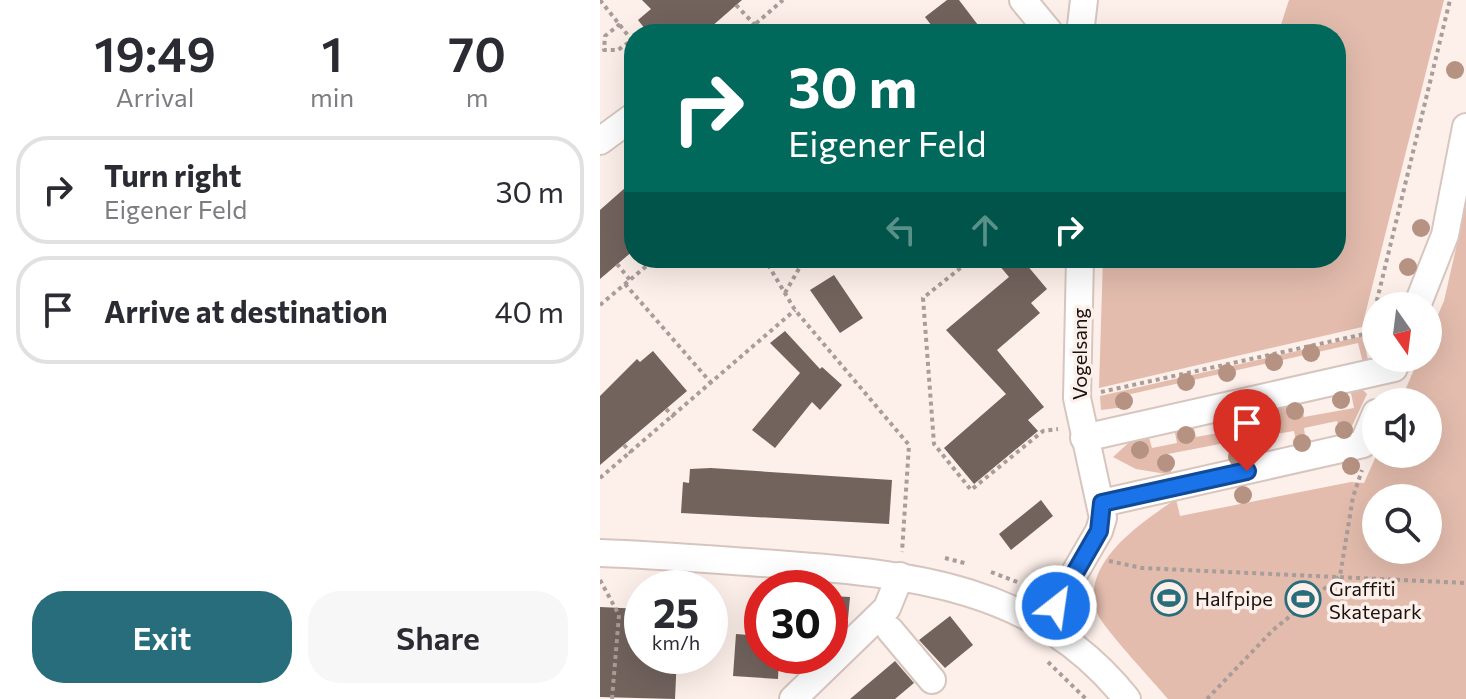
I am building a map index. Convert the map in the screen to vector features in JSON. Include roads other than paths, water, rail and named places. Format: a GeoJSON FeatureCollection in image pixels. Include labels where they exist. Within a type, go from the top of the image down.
{"type":"FeatureCollection","features":[{"type":"Feature","properties":{"kind":"street"},"geometry":{"type":"LineString","coordinates":[[1023,0],[1043,24]]}},
{"type":"Feature","properties":{"kind":"street"},"geometry":{"type":"LineString","coordinates":[[1081,24],[1084,0]]}},
{"type":"Feature","properties":{"kind":"street"},"geometry":{"type":"LineString","coordinates":[[600,141],[624,123]]}},
{"type":"Feature","properties":{"kind":"street"},"geometry":{"type":"LineString","coordinates":[[1423,292],[1445,235],[1466,127]]}},
{"type":"Feature","properties":{"kind":"street","name":"Vogelsang"},"geometry":{"type":"LineString","coordinates":[[1045,624],[1099,531],[1102,503],[1077,398],[1080,268]]}},
{"type":"Feature","properties":{"kind":"street"},"geometry":{"type":"LineString","coordinates":[[1083,431],[1362,370]]}},
{"type":"Feature","properties":{"kind":"street"},"geometry":{"type":"LineString","coordinates":[[1102,503],[1362,451]]}},
{"type":"Feature","properties":{"kind":"street"},"geometry":{"type":"LineString","coordinates":[[600,553],[901,565],[942,583],[996,600],[1045,624],[1073,645],[1127,699]]}},
{"type":"Feature","properties":{"kind":"street"},"geometry":{"type":"LineString","coordinates":[[815,699],[889,619],[901,565]]}},
{"type":"Feature","properties":{"kind":"street"},"geometry":{"type":"LineString","coordinates":[[889,619],[932,680]]}},
{"type":"Feature","properties":{"kind":"street"},"geometry":{"type":"LineString","coordinates":[[793,699],[889,619]]}},
{"type":"Feature","properties":{"kind":"place","name":"Halfpipe"},"geometry":{"type":"Point","coordinates":[1169,598]}},
{"type":"Feature","properties":{"kind":"place","name":"Graffiti Skatepark"},"geometry":{"type":"Point","coordinates":[1303,599]}}]}
